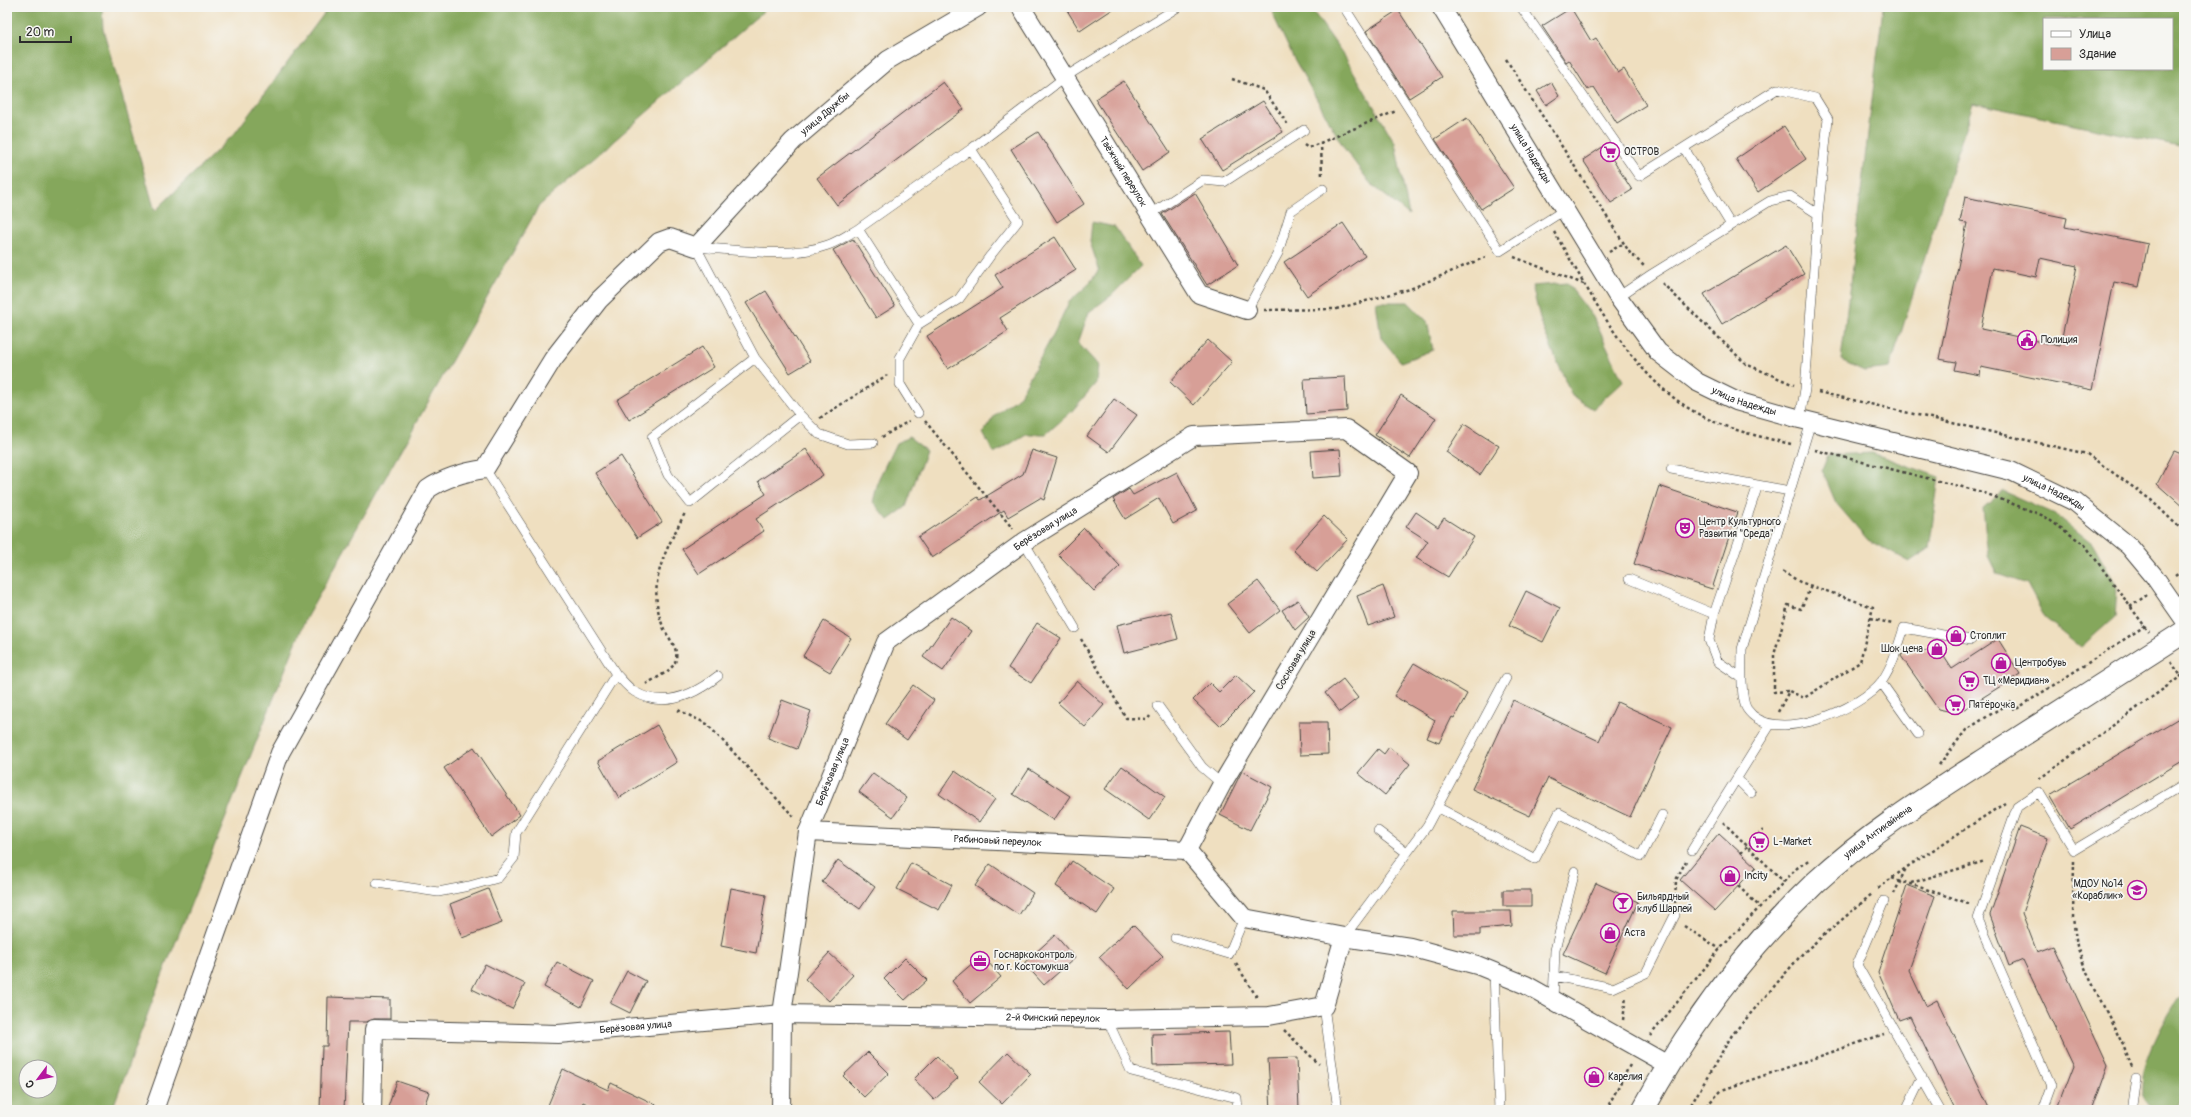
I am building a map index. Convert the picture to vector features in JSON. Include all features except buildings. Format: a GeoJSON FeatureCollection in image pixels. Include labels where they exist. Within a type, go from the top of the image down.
{"type":"FeatureCollection","features":[{"type":"Feature","properties":{"kind":"main road","name":"улица Антикайнена"},"geometry":{"type":"LineString","coordinates":[[1643,1110],[1668,1065],[1720,988],[1764,936],[1817,882],[1870,838],[1922,800],[2184,632]]}},
{"type":"Feature","properties":{"kind":"street","name":"улица Дружбы"},"geometry":{"type":"LineString","coordinates":[[696,247],[793,141],[888,60],[978,7]]}},
{"type":"Feature","properties":{"kind":"street","name":"Таёжный переулок"},"geometry":{"type":"LineString","coordinates":[[1021,7],[1151,214],[1199,294],[1247,310]]}},
{"type":"Feature","properties":{"kind":"street","name":"улица Надежды"},"geometry":{"type":"LineString","coordinates":[[1441,7],[1566,209],[1618,297],[1658,352],[1696,382],[1736,401],[2011,471],[2075,502],[2129,546],[2154,576],[2184,619]]}},
{"type":"Feature","properties":{"kind":"street"},"geometry":{"type":"LineString","coordinates":[[154,1110],[280,753],[428,489],[440,481],[464,472],[485,469],[553,359],[598,300],[658,242],[670,238],[696,247]]}},
{"type":"Feature","properties":{"kind":"street","name":"Берёзовая улица"},"geometry":{"type":"LineString","coordinates":[[372,1110],[374,1029],[558,1034],[782,1014],[808,832],[886,642],[1024,542],[1194,436],[1346,429],[1408,473]]}},
{"type":"Feature","properties":{"kind":"street","name":"Сосновая улица"},"geometry":{"type":"LineString","coordinates":[[1187,850],[1222,784],[1408,473]]}},
{"type":"Feature","properties":{"kind":"street","name":"Рябиновый переулок"},"geometry":{"type":"LineString","coordinates":[[808,832],[1187,850]]}},
{"type":"Feature","properties":{"kind":"street"},"geometry":{"type":"LineString","coordinates":[[1187,850],[1244,918],[1344,937],[1410,947],[1494,971],[1553,1000],[1668,1065]]}},
{"type":"Feature","properties":{"kind":"street"},"geometry":{"type":"LineString","coordinates":[[1324,1006],[1344,937]]}},
{"type":"Feature","properties":{"kind":"street","name":"2-й Финский переулок"},"geometry":{"type":"LineString","coordinates":[[782,1014],[1107,1020],[1269,1016],[1324,1006]]}},
{"type":"Feature","properties":{"kind":"street"},"geometry":{"type":"LineString","coordinates":[[781,1110],[782,1014]]}},
{"type":"Feature","properties":{"kind":"lane"},"geometry":{"type":"LineString","coordinates":[[696,247],[773,252],[828,245],[858,229],[971,149],[1065,77],[1178,7]]}},
{"type":"Feature","properties":{"kind":"lane"},"geometry":{"type":"LineString","coordinates":[[1344,7],[1500,251],[1566,209]]}},
{"type":"Feature","properties":{"kind":"lane"},"geometry":{"type":"LineString","coordinates":[[1521,7],[1639,176],[1777,89],[1815,98],[1828,119],[1818,214],[1805,389],[1806,420],[1804,447],[1742,649],[1742,678],[1747,708],[1755,717],[1770,725],[1788,726],[1822,717],[1853,704],[1881,682],[1891,666],[1904,628],[1971,640]]}},
{"type":"Feature","properties":{"kind":"lane"},"geometry":{"type":"LineString","coordinates":[[1151,214],[1203,180],[1224,182],[1304,130]]}},
{"type":"Feature","properties":{"kind":"lane"},"geometry":{"type":"LineString","coordinates":[[1684,148],[1731,225]]}},
{"type":"Feature","properties":{"kind":"lane"},"geometry":{"type":"LineString","coordinates":[[918,413],[900,384],[900,358],[919,324],[959,299],[990,256],[1018,221],[971,149]]}},
{"type":"Feature","properties":{"kind":"lane"},"geometry":{"type":"LineString","coordinates":[[1247,310],[1278,253],[1291,211],[1322,189]]}},
{"type":"Feature","properties":{"kind":"lane"},"geometry":{"type":"LineString","coordinates":[[1618,297],[1770,201],[1790,196],[1818,214]]}},
{"type":"Feature","properties":{"kind":"lane"},"geometry":{"type":"LineString","coordinates":[[858,229],[919,324]]}},
{"type":"Feature","properties":{"kind":"lane"},"geometry":{"type":"LineString","coordinates":[[696,247],[755,358],[800,415],[819,434],[848,444],[873,443]]}},
{"type":"Feature","properties":{"kind":"lane"},"geometry":{"type":"LineString","coordinates":[[755,358],[652,437],[668,475],[690,503],[800,415]]}},
{"type":"Feature","properties":{"kind":"lane"},"geometry":{"type":"LineString","coordinates":[[485,469],[616,674],[634,692],[656,700],[689,695],[718,676]]}},
{"type":"Feature","properties":{"kind":"lane"},"geometry":{"type":"LineString","coordinates":[[1671,469],[1790,492]]}},
{"type":"Feature","properties":{"kind":"lane"},"geometry":{"type":"LineString","coordinates":[[1742,678],[1717,661],[1709,640],[1714,614],[1758,485]]}},
{"type":"Feature","properties":{"kind":"lane"},"geometry":{"type":"LineString","coordinates":[[1024,542],[1075,628]]}},
{"type":"Feature","properties":{"kind":"lane"},"geometry":{"type":"LineString","coordinates":[[1629,579],[1714,614]]}},
{"type":"Feature","properties":{"kind":"lane"},"geometry":{"type":"LineString","coordinates":[[377,883],[438,892],[470,886],[498,878],[514,858],[516,833],[616,674]]}},
{"type":"Feature","properties":{"kind":"lane"},"geometry":{"type":"LineString","coordinates":[[1344,937],[1427,826],[1506,678]]}},
{"type":"Feature","properties":{"kind":"lane"},"geometry":{"type":"LineString","coordinates":[[1881,682],[1918,734]]}},
{"type":"Feature","properties":{"kind":"lane"},"geometry":{"type":"LineString","coordinates":[[1158,706],[1202,767],[1222,784]]}},
{"type":"Feature","properties":{"kind":"lane"},"geometry":{"type":"LineString","coordinates":[[1692,850],[1770,725]]}},
{"type":"Feature","properties":{"kind":"lane"},"geometry":{"type":"LineString","coordinates":[[1737,779],[1751,793]]}},
{"type":"Feature","properties":{"kind":"lane"},"geometry":{"type":"LineString","coordinates":[[2042,1110],[2051,1085],[1978,919],[2017,807],[2039,792],[2074,850],[2184,784]]}},
{"type":"Feature","properties":{"kind":"lane"},"geometry":{"type":"LineString","coordinates":[[1437,808],[1535,859],[1559,813],[1641,856],[1662,815]]}},
{"type":"Feature","properties":{"kind":"lane"},"geometry":{"type":"LineString","coordinates":[[1378,831],[1407,853]]}},
{"type":"Feature","properties":{"kind":"lane"},"geometry":{"type":"LineString","coordinates":[[1553,1000],[1555,950],[1575,870]]}},
{"type":"Feature","properties":{"kind":"lane"},"geometry":{"type":"LineString","coordinates":[[1888,901],[1858,965],[1940,1110]]}},
{"type":"Feature","properties":{"kind":"lane"},"geometry":{"type":"LineString","coordinates":[[1554,976],[1613,988],[1646,974],[1675,915]]}},
{"type":"Feature","properties":{"kind":"lane"},"geometry":{"type":"LineString","coordinates":[[1175,938],[1229,954],[1244,918]]}},
{"type":"Feature","properties":{"kind":"lane"},"geometry":{"type":"LineString","coordinates":[[1494,971],[1499,1110]]}},
{"type":"Feature","properties":{"kind":"lane"},"geometry":{"type":"LineString","coordinates":[[1324,1006],[1338,1110]]}},
{"type":"Feature","properties":{"kind":"lane"},"geometry":{"type":"LineString","coordinates":[[1107,1020],[1131,1071],[1237,1098],[1238,1110]]}},
{"type":"Feature","properties":{"kind":"lane"},"geometry":{"type":"LineString","coordinates":[[1906,1110],[1922,1077]]}},
{"type":"Feature","properties":{"kind":"lane"},"geometry":{"type":"LineString","coordinates":[[2130,1110],[2136,1079]]}},
{"type":"Feature","properties":{"kind":"path"},"geometry":{"type":"LineString","coordinates":[[1232,79],[1264,90],[1296,136],[1308,148],[1408,106]]}},
{"type":"Feature","properties":{"kind":"path"},"geometry":{"type":"LineString","coordinates":[[1321,142],[1322,189]]}},
{"type":"Feature","properties":{"kind":"path"},"geometry":{"type":"LineString","coordinates":[[1548,221],[1622,343],[1656,384],[1701,416],[1740,431],[1982,492],[2044,516],[2085,545],[2181,676]]}},
{"type":"Feature","properties":{"kind":"path"},"geometry":{"type":"LineString","coordinates":[[1247,310],[1336,309],[1410,289],[1500,251],[1586,285]]}},
{"type":"Feature","properties":{"kind":"path"},"geometry":{"type":"LineString","coordinates":[[810,424],[900,367]]}},
{"type":"Feature","properties":{"kind":"path"},"geometry":{"type":"LineString","coordinates":[[873,443],[918,413],[1024,542]]}},
{"type":"Feature","properties":{"kind":"path"},"geometry":{"type":"LineString","coordinates":[[634,692],[671,669],[676,661],[677,654],[674,645],[664,629],[656,602],[656,580],[664,554],[690,503]]}},
{"type":"Feature","properties":{"kind":"path"},"geometry":{"type":"LineString","coordinates":[[1769,563],[1800,582],[1873,607],[1860,662],[1804,698],[1789,691],[1774,692],[1774,655],[1788,605],[1801,609],[1811,586]]}},
{"type":"Feature","properties":{"kind":"path"},"geometry":{"type":"LineString","coordinates":[[1871,618],[1904,628]]}},
{"type":"Feature","properties":{"kind":"path"},"geometry":{"type":"LineString","coordinates":[[1075,628],[1126,718],[1148,719],[1158,706]]}},
{"type":"Feature","properties":{"kind":"path"},"geometry":{"type":"LineString","coordinates":[[2034,782],[2184,674]]}},
{"type":"Feature","properties":{"kind":"path"},"geometry":{"type":"LineString","coordinates":[[1770,725],[1789,691]]}},
{"type":"Feature","properties":{"kind":"path"},"geometry":{"type":"LineString","coordinates":[[656,700],[707,724],[808,832]]}},
{"type":"Feature","properties":{"kind":"path"},"geometry":{"type":"LineString","coordinates":[[1688,1110],[1732,1035],[1803,953],[1907,866],[2009,800]]}},
{"type":"Feature","properties":{"kind":"path"},"geometry":{"type":"LineString","coordinates":[[1715,814],[1784,882]]}},
{"type":"Feature","properties":{"kind":"path"},"geometry":{"type":"LineString","coordinates":[[1741,854],[1763,830]]}},
{"type":"Feature","properties":{"kind":"path"},"geometry":{"type":"LineString","coordinates":[[1675,915],[1676,880],[1692,850]]}},
{"type":"Feature","properties":{"kind":"path"},"geometry":{"type":"LineString","coordinates":[[2074,850],[2073,918],[2077,947],[2087,973],[2123,1045],[2136,1079]]}},
{"type":"Feature","properties":{"kind":"path"},"geometry":{"type":"LineString","coordinates":[[1910,884],[2000,856]]}},
{"type":"Feature","properties":{"kind":"path"},"geometry":{"type":"LineString","coordinates":[[1888,901],[1907,866]]}},
{"type":"Feature","properties":{"kind":"path"},"geometry":{"type":"LineString","coordinates":[[1892,878],[1982,908]]}},
{"type":"Feature","properties":{"kind":"path"},"geometry":{"type":"LineString","coordinates":[[1738,886],[1760,907]]}},
{"type":"Feature","properties":{"kind":"path"},"geometry":{"type":"LineString","coordinates":[[1691,931],[1720,949]]}},
{"type":"Feature","properties":{"kind":"path"},"geometry":{"type":"LineString","coordinates":[[1229,954],[1269,1016],[1334,1078]]}},
{"type":"Feature","properties":{"kind":"path"},"geometry":{"type":"LineString","coordinates":[[1702,1110],[1722,1090],[1895,1030]]}},
{"type":"Feature","properties":{"kind":"green space"},"geometry":{"type":"Polygon","coordinates":[[[7,7],[102,7],[103,29],[155,211],[235,133],[329,7],[768,7],[539,206],[306,618],[158,986],[112,1110],[7,1110],[7,7]]]}},
{"type":"Feature","properties":{"kind":"green space"},"geometry":{"type":"Polygon","coordinates":[[[1272,7],[1310,7],[1345,57],[1395,143],[1409,215],[1370,183],[1344,148],[1292,55],[1273,15],[1272,7]]]}},
{"type":"Feature","properties":{"kind":"green space"},"geometry":{"type":"Polygon","coordinates":[[[1883,7],[2184,7],[2184,147],[1973,103],[1890,368],[1864,371],[1841,360],[1883,7]]]}},
{"type":"Feature","properties":{"kind":"green space"},"geometry":{"type":"Polygon","coordinates":[[[1092,222],[1115,227],[1141,266],[1112,295],[1089,312],[1078,343],[1098,365],[1096,383],[1072,411],[1046,434],[1026,434],[994,454],[983,433],[995,415],[1019,397],[1053,335],[1069,302],[1089,284],[1099,269],[1090,242],[1092,222]]]}},
{"type":"Feature","properties":{"kind":"green space"},"geometry":{"type":"Polygon","coordinates":[[[1567,283],[1593,317],[1623,381],[1593,409],[1572,396],[1542,326],[1532,286],[1567,283]]]}},
{"type":"Feature","properties":{"kind":"green space"},"geometry":{"type":"Polygon","coordinates":[[[1376,302],[1408,302],[1427,321],[1433,350],[1401,362],[1381,338],[1376,302]]]}},
{"type":"Feature","properties":{"kind":"green space"},"geometry":{"type":"Polygon","coordinates":[[[909,437],[926,450],[906,507],[888,520],[873,502],[879,478],[896,443],[909,437]]]}},
{"type":"Feature","properties":{"kind":"green space"},"geometry":{"type":"Polygon","coordinates":[[[1872,453],[1939,477],[1929,549],[1909,562],[1868,540],[1836,503],[1822,470],[1828,455],[1872,453]]]}},
{"type":"Feature","properties":{"kind":"green space"},"geometry":{"type":"Polygon","coordinates":[[[2003,491],[2055,514],[2092,543],[2117,587],[2115,617],[2081,647],[2045,618],[2027,584],[1997,574],[1988,556],[1983,508],[2003,491]]]}},
{"type":"Feature","properties":{"kind":"green space"},"geometry":{"type":"Polygon","coordinates":[[[2184,996],[2184,1099],[2172,1109],[2151,1109],[2142,1093],[2142,1081],[2145,1069],[2154,1043],[2166,1019],[2179,998],[2184,996]]]}},
{"type":"Feature","properties":{"kind":"place","name":"ОСТРОВ"},"geometry":{"type":"Point","coordinates":[1610,152]}},
{"type":"Feature","properties":{"kind":"place","name":"Полиция"},"geometry":{"type":"Point","coordinates":[2027,340]}},
{"type":"Feature","properties":{"kind":"place","name":"Центр Культурного Развития \"Среда\""},"geometry":{"type":"Point","coordinates":[1685,528]}},
{"type":"Feature","properties":{"kind":"place","name":"Стоплит"},"geometry":{"type":"Point","coordinates":[1956,636]}},
{"type":"Feature","properties":{"kind":"place","name":"Шок цена"},"geometry":{"type":"Point","coordinates":[1937,649]}},
{"type":"Feature","properties":{"kind":"place","name":"Центробувь"},"geometry":{"type":"Point","coordinates":[2001,663]}},
{"type":"Feature","properties":{"kind":"place","name":"ТЦ «Меридиан»"},"geometry":{"type":"Point","coordinates":[1969,681]}},
{"type":"Feature","properties":{"kind":"place","name":"Пятёрочка"},"geometry":{"type":"Point","coordinates":[1955,705]}},
{"type":"Feature","properties":{"kind":"place","name":"L-Market"},"geometry":{"type":"Point","coordinates":[1759,842]}},
{"type":"Feature","properties":{"kind":"place","name":"Incity"},"geometry":{"type":"Point","coordinates":[1730,876]}},
{"type":"Feature","properties":{"kind":"place","name":"МДОУ №14 «Кораблик»"},"geometry":{"type":"Point","coordinates":[2137,890]}},
{"type":"Feature","properties":{"kind":"place","name":"Бильярдный клуб Шарпей"},"geometry":{"type":"Point","coordinates":[1623,903]}},
{"type":"Feature","properties":{"kind":"place","name":"Аста"},"geometry":{"type":"Point","coordinates":[1610,933]}},
{"type":"Feature","properties":{"kind":"place","name":"Госнаркоконтроль по г. Костомукша"},"geometry":{"type":"Point","coordinates":[980,961]}},
{"type":"Feature","properties":{"kind":"place","name":"Карелия"},"geometry":{"type":"Point","coordinates":[1594,1077]}}]}
